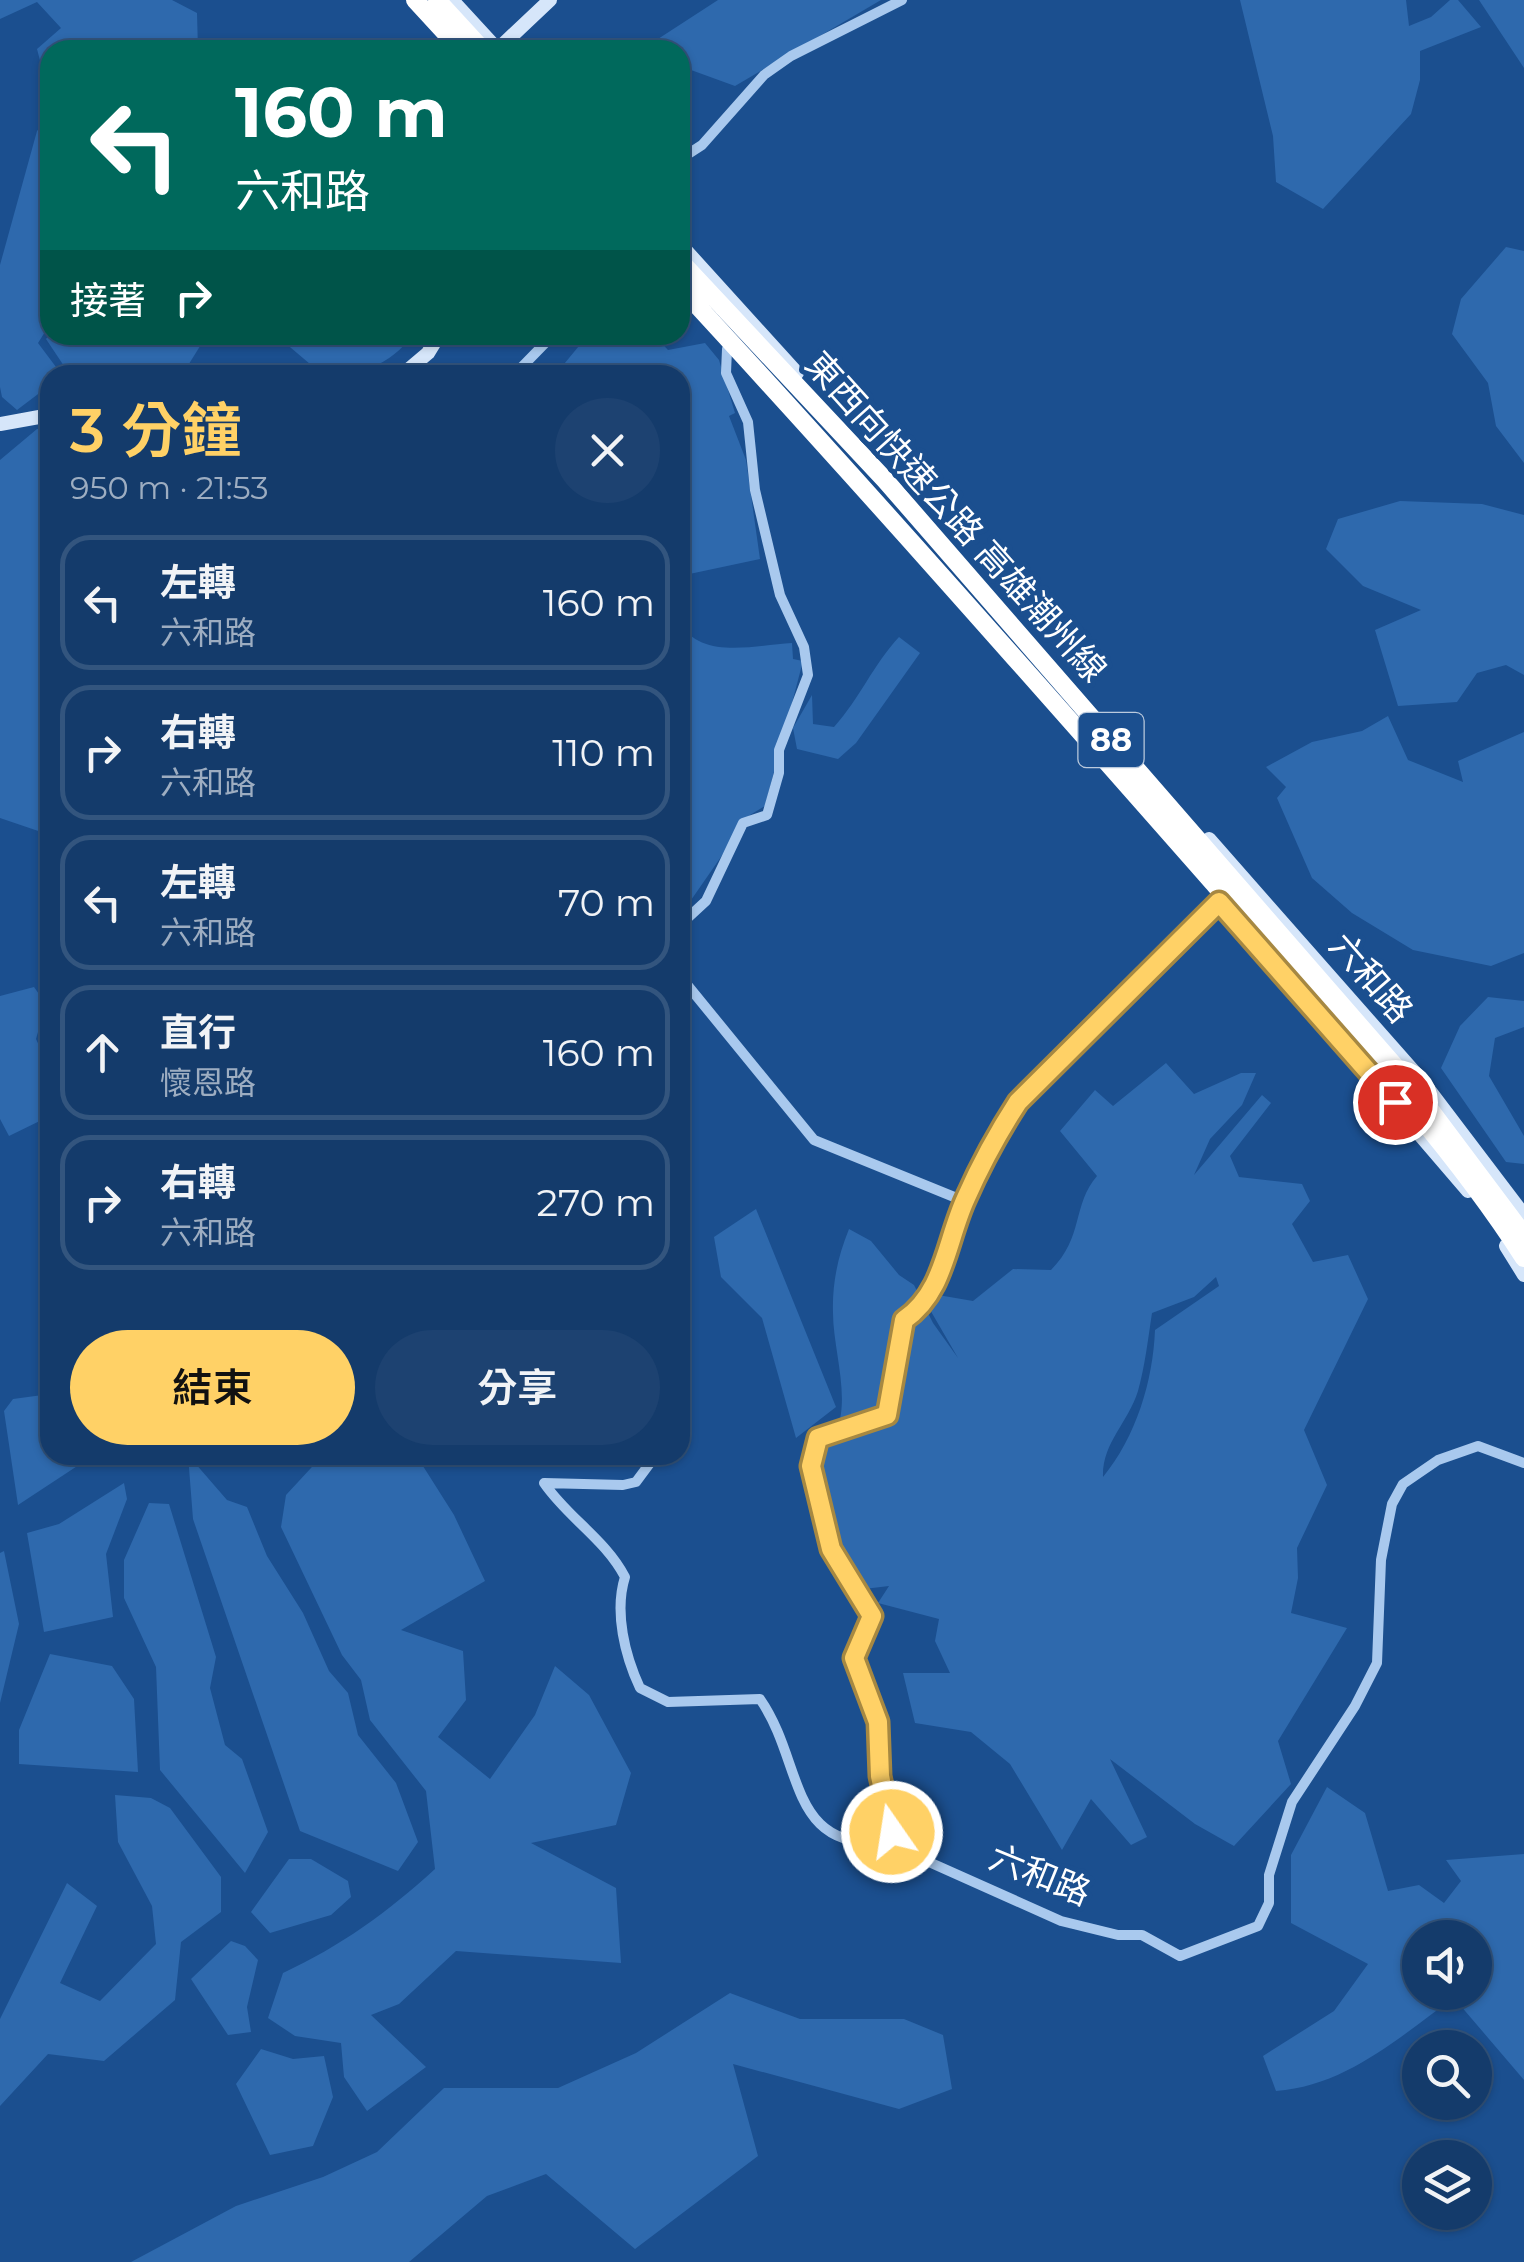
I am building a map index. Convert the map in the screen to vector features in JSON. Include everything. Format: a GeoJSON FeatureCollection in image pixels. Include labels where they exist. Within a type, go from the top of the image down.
{"type":"FeatureCollection","features":[{"type":"Feature","properties":{"kind":"highway"},"geometry":{"type":"LineString","coordinates":[[415,0],[453,40]]}},
{"type":"Feature","properties":{"kind":"highway"},"geometry":{"type":"LineString","coordinates":[[437,0],[474,40]]}},
{"type":"Feature","properties":{"kind":"highway","name":"東西向快速公路 高雄潮州線"},"geometry":{"type":"LineString","coordinates":[[690,272],[884,480],[1413,1087],[1524,1234]]}},
{"type":"Feature","properties":{"kind":"highway","name":"東西向快速公路 高雄潮州線"},"geometry":{"type":"LineString","coordinates":[[690,298],[871,494],[1401,1097],[1492,1208],[1524,1258]]}},
{"type":"Feature","properties":{"kind":"main road"},"geometry":{"type":"LineString","coordinates":[[404,0],[441,40]]}},
{"type":"Feature","properties":{"kind":"main road"},"geometry":{"type":"LineString","coordinates":[[452,0],[489,40]]}},
{"type":"Feature","properties":{"kind":"main road"},"geometry":{"type":"LineString","coordinates":[[508,40],[550,0]]}},
{"type":"Feature","properties":{"kind":"main road","name":"六和路"},"geometry":{"type":"LineString","coordinates":[[690,255],[1423,1082],[1524,1214]]}},
{"type":"Feature","properties":{"kind":"main road","name":"六和路"},"geometry":{"type":"LineString","coordinates":[[690,308],[865,499],[1395,1102],[1484,1212],[1524,1274]]}},
{"type":"Feature","properties":{"kind":"main road"},"geometry":{"type":"LineString","coordinates":[[414,365],[433,345]]}},
{"type":"Feature","properties":{"kind":"main road"},"geometry":{"type":"LineString","coordinates":[[0,424],[40,417]]}},
{"type":"Feature","properties":{"kind":"street"},"geometry":{"type":"LineString","coordinates":[[690,152],[702,145],[751,86],[792,56],[902,0]]}},
{"type":"Feature","properties":{"kind":"street"},"geometry":{"type":"LineString","coordinates":[[524,365],[543,345]]}},
{"type":"Feature","properties":{"kind":"street"},"geometry":{"type":"LineString","coordinates":[[690,916],[706,901],[743,823],[767,815],[779,773],[780,750],[808,675],[804,648],[780,595],[755,490],[748,422],[726,373],[727,349]]}},
{"type":"Feature","properties":{"kind":"street"},"geometry":{"type":"LineString","coordinates":[[649,1465],[636,1482],[623,1485],[544,1482],[564,1512],[598,1538],[625,1577],[619,1596],[627,1654],[640,1688],[668,1702],[760,1699],[818,1826],[842,1840],[872,1845],[896,1842],[880,1776],[878,1722],[854,1658],[872,1616],[831,1549],[811,1466],[818,1438],[887,1415],[904,1320],[924,1306],[934,1288],[964,1201],[994,1139],[1018,1102],[1244,878]]}},
{"type":"Feature","properties":{"kind":"street"},"geometry":{"type":"LineString","coordinates":[[690,988],[814,1140],[964,1201]]}},
{"type":"Feature","properties":{"kind":"street","name":"六和路"},"geometry":{"type":"LineString","coordinates":[[896,1842],[920,1858],[1061,1921],[1118,1935],[1142,1935],[1180,1956],[1258,1926],[1269,1903],[1278,1840],[1292,1802],[1355,1706],[1376,1663],[1381,1560],[1392,1504],[1403,1484],[1438,1460],[1478,1446],[1524,1463]]}},
{"type":"Feature","properties":{"kind":"shaded area"},"geometry":{"type":"Polygon","coordinates":[[[0,0],[172,0],[197,13],[198,40],[47,40],[61,28],[37,2],[0,19],[0,0]]]}},
{"type":"Feature","properties":{"kind":"shaded area"},"geometry":{"type":"Polygon","coordinates":[[[718,0],[881,0],[735,86],[690,70],[690,40],[656,40],[718,0]]]}},
{"type":"Feature","properties":{"kind":"shaded area"},"geometry":{"type":"Polygon","coordinates":[[[1240,0],[1406,0],[1409,26],[1431,17],[1450,0],[1458,0],[1481,27],[1420,51],[1420,80],[1411,114],[1323,209],[1276,182],[1273,136],[1240,0]]]}},
{"type":"Feature","properties":{"kind":"shaded area"},"geometry":{"type":"Polygon","coordinates":[[[1479,0],[1524,0],[1524,68],[1479,0]]]}},
{"type":"Feature","properties":{"kind":"shaded area"},"geometry":{"type":"Polygon","coordinates":[[[40,128],[38,343],[54,365],[40,365],[40,393],[17,410],[2,397],[0,387],[0,265],[40,128]]]}},
{"type":"Feature","properties":{"kind":"shaded area"},"geometry":{"type":"Polygon","coordinates":[[[1506,247],[1524,251],[1524,463],[1496,426],[1488,383],[1452,334],[1461,299],[1506,247]]]}},
{"type":"Feature","properties":{"kind":"shaded area"},"geometry":{"type":"Polygon","coordinates":[[[705,343],[719,360],[735,413],[729,416],[746,460],[760,559],[690,574],[690,365],[563,365],[580,345],[663,345],[668,350],[705,343]]]}},
{"type":"Feature","properties":{"kind":"shaded area"},"geometry":{"type":"Polygon","coordinates":[[[50,345],[201,345],[188,365],[63,365],[50,345]]]}},
{"type":"Feature","properties":{"kind":"shaded area"},"geometry":{"type":"Polygon","coordinates":[[[288,345],[405,345],[377,365],[311,365],[288,345]]]}},
{"type":"Feature","properties":{"kind":"shaded area"},"geometry":{"type":"Polygon","coordinates":[[[40,429],[40,832],[0,818],[0,460],[40,429]]]}},
{"type":"Feature","properties":{"kind":"shaded area"},"geometry":{"type":"Polygon","coordinates":[[[1400,501],[1482,504],[1524,515],[1524,675],[1506,665],[1477,673],[1457,702],[1398,706],[1375,630],[1421,610],[1363,586],[1326,549],[1338,519],[1400,501]]]}},
{"type":"Feature","properties":{"kind":"shaded area"},"geometry":{"type":"Polygon","coordinates":[[[690,635],[700,642],[729,648],[792,643],[793,659],[803,661],[765,806],[750,815],[690,902],[690,635]]]}},
{"type":"Feature","properties":{"kind":"shaded area"},"geometry":{"type":"Polygon","coordinates":[[[899,637],[920,653],[856,743],[838,759],[797,749],[793,728],[812,695],[813,724],[834,727],[899,637]]]}},
{"type":"Feature","properties":{"kind":"shaded area"},"geometry":{"type":"Polygon","coordinates":[[[1388,716],[1408,760],[1463,782],[1458,761],[1524,732],[1524,953],[1491,966],[1413,950],[1352,913],[1312,878],[1277,798],[1286,787],[1266,767],[1312,742],[1362,731],[1388,716]]]}},
{"type":"Feature","properties":{"kind":"shaded area"},"geometry":{"type":"Polygon","coordinates":[[[34,987],[40,996],[36,1039],[40,1048],[40,1121],[9,1136],[0,1119],[0,996],[34,987]]]}},
{"type":"Feature","properties":{"kind":"shaded area"},"geometry":{"type":"Polygon","coordinates":[[[1488,997],[1524,1001],[1524,1027],[1495,1038],[1489,1076],[1524,1136],[1524,1164],[1506,1162],[1441,1068],[1460,1026],[1488,997]]]}},
{"type":"Feature","properties":{"kind":"shaded area"},"geometry":{"type":"Polygon","coordinates":[[[1166,1063],[1194,1094],[1241,1073],[1256,1073],[1242,1105],[1210,1139],[1194,1175],[1262,1095],[1271,1103],[1230,1156],[1239,1177],[1302,1184],[1310,1201],[1292,1224],[1313,1262],[1348,1255],[1368,1299],[1304,1430],[1327,1485],[1297,1548],[1298,1578],[1291,1613],[1347,1628],[1278,1741],[1291,1784],[1234,1846],[1195,1824],[1110,1759],[1147,1837],[1131,1845],[1091,1799],[1062,1850],[1010,1764],[971,1732],[915,1723],[903,1673],[950,1673],[935,1641],[939,1619],[878,1603],[889,1586],[864,1589],[843,1572],[817,1471],[820,1453],[839,1424],[842,1406],[833,1302],[836,1270],[849,1229],[871,1241],[899,1275],[914,1285],[933,1323],[958,1358],[929,1308],[938,1295],[973,1301],[1013,1269],[1051,1270],[1069,1245],[1084,1198],[1097,1176],[1060,1131],[1095,1090],[1113,1106],[1166,1063]],[[1216,1277],[1194,1297],[1152,1313],[1138,1391],[1111,1443],[1103,1477],[1125,1444],[1141,1408],[1155,1330],[1219,1286],[1216,1277]]]}},
{"type":"Feature","properties":{"kind":"shaded area"},"geometry":{"type":"Polygon","coordinates":[[[756,1209],[836,1407],[796,1438],[762,1318],[721,1277],[714,1237],[756,1209]]]}},
{"type":"Feature","properties":{"kind":"shaded area"},"geometry":{"type":"Polygon","coordinates":[[[40,1395],[40,1465],[79,1465],[18,1505],[4,1411],[13,1399],[40,1395]]]}},
{"type":"Feature","properties":{"kind":"shaded area"},"geometry":{"type":"Polygon","coordinates":[[[189,1465],[197,1465],[227,1500],[247,1507],[267,1556],[303,1613],[329,1671],[348,1693],[358,1735],[396,1783],[418,1842],[398,1871],[300,1831],[193,1519],[189,1465]]]}},
{"type":"Feature","properties":{"kind":"shaded area"},"geometry":{"type":"Polygon","coordinates":[[[314,1465],[422,1465],[454,1515],[485,1581],[401,1630],[463,1651],[466,1700],[438,1737],[490,1779],[535,1715],[555,1666],[589,1695],[631,1773],[616,1825],[531,1843],[616,1888],[621,1963],[456,1951],[399,2004],[371,2015],[426,2067],[367,2111],[344,2077],[341,2043],[295,2036],[268,2018],[283,1973],[363,1927],[435,1869],[426,1791],[370,1720],[361,1680],[342,1655],[281,1527],[286,1495],[314,1465]]]}},
{"type":"Feature","properties":{"kind":"shaded area"},"geometry":{"type":"Polygon","coordinates":[[[124,1483],[127,1499],[106,1554],[113,1617],[44,1632],[27,1533],[59,1524],[124,1483]]]}},
{"type":"Feature","properties":{"kind":"shaded area"},"geometry":{"type":"Polygon","coordinates":[[[149,1503],[169,1504],[216,1657],[210,1688],[225,1745],[242,1759],[268,1832],[245,1873],[160,1770],[156,1667],[124,1598],[124,1560],[149,1503]]]}},
{"type":"Feature","properties":{"kind":"shaded area"},"geometry":{"type":"Polygon","coordinates":[[[4,1551],[19,1624],[0,1703],[0,1553],[4,1551]]]}},
{"type":"Feature","properties":{"kind":"shaded area"},"geometry":{"type":"Polygon","coordinates":[[[50,1654],[112,1666],[134,1699],[138,1772],[19,1764],[19,1730],[50,1654]]]}},
{"type":"Feature","properties":{"kind":"shaded area"},"geometry":{"type":"Polygon","coordinates":[[[1327,1787],[1365,1813],[1388,1891],[1419,1885],[1444,1903],[1461,1881],[1446,1860],[1524,1854],[1524,2080],[1492,2043],[1492,2030],[1481,2030],[1464,2010],[1492,2010],[1492,1920],[1402,1920],[1402,2010],[1437,2010],[1410,2030],[1402,2030],[1402,2036],[1349,2070],[1326,2080],[1276,2091],[1263,2056],[1334,2011],[1368,1964],[1291,1923],[1291,1855],[1327,1787]]]}},
{"type":"Feature","properties":{"kind":"shaded area"},"geometry":{"type":"Polygon","coordinates":[[[115,1795],[151,1798],[170,1808],[221,1877],[221,1912],[181,1942],[175,2000],[104,2061],[48,2054],[0,2106],[0,2019],[67,1883],[97,1906],[60,1983],[100,2001],[156,1944],[152,1906],[118,1842],[115,1795]]]}},
{"type":"Feature","properties":{"kind":"shaded area"},"geometry":{"type":"Polygon","coordinates":[[[289,1859],[311,1859],[348,1881],[351,1897],[331,1915],[270,1933],[251,1912],[289,1859]]]}},
{"type":"Feature","properties":{"kind":"shaded area"},"geometry":{"type":"Polygon","coordinates":[[[231,1941],[245,1946],[258,1960],[247,2007],[251,2032],[228,2035],[191,1979],[231,1941]]]}},
{"type":"Feature","properties":{"kind":"shaded area"},"geometry":{"type":"Polygon","coordinates":[[[730,1993],[800,2019],[904,2019],[943,2035],[952,2089],[899,2109],[733,2064],[758,2156],[635,2249],[546,2174],[487,2196],[409,2262],[131,2262],[236,2206],[323,2177],[377,2152],[444,2088],[558,2088],[636,2053],[730,1993]]]}},
{"type":"Feature","properties":{"kind":"shaded area"},"geometry":{"type":"Polygon","coordinates":[[[261,2049],[293,2059],[324,2056],[333,2097],[313,2146],[270,2155],[236,2084],[261,2049]]]}},
{"type":"Feature","properties":{"kind":"route"},"geometry":{"type":"LineString","coordinates":[[892,1832],[880,1776],[878,1722],[854,1658],[872,1616],[831,1549],[811,1466],[818,1438],[887,1415],[904,1320],[924,1306],[934,1288],[964,1201],[994,1139],[1018,1102],[1219,902],[1395,1102]]}}]}
